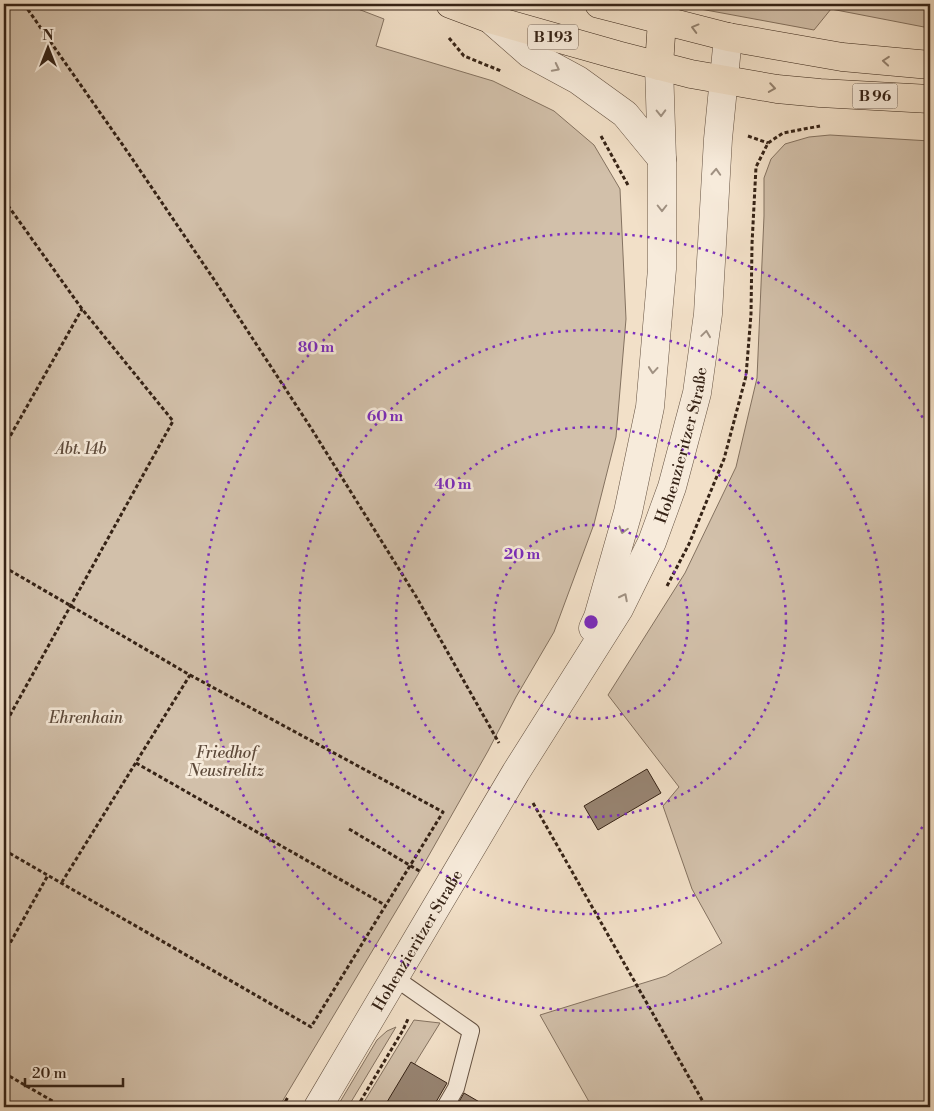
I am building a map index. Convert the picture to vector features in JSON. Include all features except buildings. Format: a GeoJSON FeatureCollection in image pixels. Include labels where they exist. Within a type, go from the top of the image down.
{"type":"FeatureCollection","features":[{"type":"Feature","properties":{"kind":"main road","name":"B 193"},"geometry":{"type":"LineString","coordinates":[[450,4],[490,18],[659,66]]}},
{"type":"Feature","properties":{"kind":"main road"},"geometry":{"type":"LineString","coordinates":[[599,4],[664,12],[659,66]]}},
{"type":"Feature","properties":{"kind":"main road","name":"B 96"},"geometry":{"type":"LineString","coordinates":[[664,12],[728,37],[842,57],[930,65]]}},
{"type":"Feature","properties":{"kind":"main road","name":"B 96"},"geometry":{"type":"LineString","coordinates":[[659,66],[777,89],[930,99]]}},
{"type":"Feature","properties":{"kind":"street"},"geometry":{"type":"LineString","coordinates":[[490,18],[530,54],[578,80],[625,114],[662,159]]}},
{"type":"Feature","properties":{"kind":"street","name":"Hohenzieritzer Straße"},"geometry":{"type":"LineString","coordinates":[[318,1107],[516,772],[619,609],[652,542],[672,487],[697,393],[708,314],[718,139],[728,37]]}},
{"type":"Feature","properties":{"kind":"street","name":"Hohenzieritzer Straße"},"geometry":{"type":"LineString","coordinates":[[516,772],[598,617],[628,512],[650,407],[662,269],[662,159],[659,66]]}},
{"type":"Feature","properties":{"kind":"lane"},"geometry":{"type":"LineString","coordinates":[[395,978],[471,1031],[456,1088],[445,1107]]}},
{"type":"Feature","properties":{"kind":"path"},"geometry":{"type":"LineString","coordinates":[[24,4],[130,154],[205,265],[311,428],[417,598],[706,1107]]}},
{"type":"Feature","properties":{"kind":"path"},"geometry":{"type":"LineString","coordinates":[[600,133],[629,185],[630,195]]}},
{"type":"Feature","properties":{"kind":"path"},"geometry":{"type":"LineString","coordinates":[[4,200],[82,309],[173,422],[4,726]]}},
{"type":"Feature","properties":{"kind":"path"},"geometry":{"type":"LineString","coordinates":[[4,447],[82,309]]}},
{"type":"Feature","properties":{"kind":"path"},"geometry":{"type":"LineString","coordinates":[[4,567],[190,675],[443,812],[310,1027],[4,850]]}},
{"type":"Feature","properties":{"kind":"path"},"geometry":{"type":"LineString","coordinates":[[62,882],[190,675]]}},
{"type":"Feature","properties":{"kind":"path"},"geometry":{"type":"LineString","coordinates":[[495,751],[504,735]]}},
{"type":"Feature","properties":{"kind":"path"},"geometry":{"type":"LineString","coordinates":[[136,763],[385,905]]}},
{"type":"Feature","properties":{"kind":"path"},"geometry":{"type":"LineString","coordinates":[[349,829],[421,872],[417,880]]}},
{"type":"Feature","properties":{"kind":"path"},"geometry":{"type":"LineString","coordinates":[[4,954],[48,875]]}},
{"type":"Feature","properties":{"kind":"path"},"geometry":{"type":"LineString","coordinates":[[4,1072],[63,1107]]}},
{"type":"Feature","properties":{"kind":"path"},"geometry":{"type":"LineString","coordinates":[[282,1107],[292,1090]]}},
{"type":"Feature","properties":{"kind":"green space"},"geometry":{"type":"Polygon","coordinates":[[[4,4],[345,4],[384,19],[376,46],[493,81],[554,111],[594,145],[620,189],[626,319],[616,437],[594,524],[554,632],[420,871],[279,1107],[4,1107],[4,4]]]}},
{"type":"Feature","properties":{"kind":"green space"},"geometry":{"type":"Polygon","coordinates":[[[693,4],[930,4],[930,27],[831,9],[814,30],[695,8],[693,4]]]}},
{"type":"Feature","properties":{"kind":"green space"},"geometry":{"type":"Polygon","coordinates":[[[830,135],[930,141],[930,1107],[592,1107],[540,1015],[666,976],[722,943],[692,889],[663,806],[679,787],[608,695],[685,573],[736,467],[757,378],[764,178],[771,159],[785,144],[809,137],[830,135]]]}},
{"type":"Feature","properties":{"kind":"green space"},"geometry":{"type":"Polygon","coordinates":[[[414,1020],[440,1023],[388,1107],[361,1107],[414,1020]]]}},
{"type":"Feature","properties":{"kind":"green space"},"geometry":{"type":"Polygon","coordinates":[[[396,1027],[348,1107],[337,1107],[377,1040],[387,1031],[396,1027]]]}},
{"type":"Feature","properties":{"kind":"park label","name":"Abt. 14b"},"geometry":{"type":"Point","coordinates":[81,448]}},
{"type":"Feature","properties":{"kind":"park label","name":"Ehrenhain"},"geometry":{"type":"Point","coordinates":[86,717]}},
{"type":"Feature","properties":{"kind":"park label","name":"Friedhof Neustrelitz"},"geometry":{"type":"Point","coordinates":[226,761]}}]}
